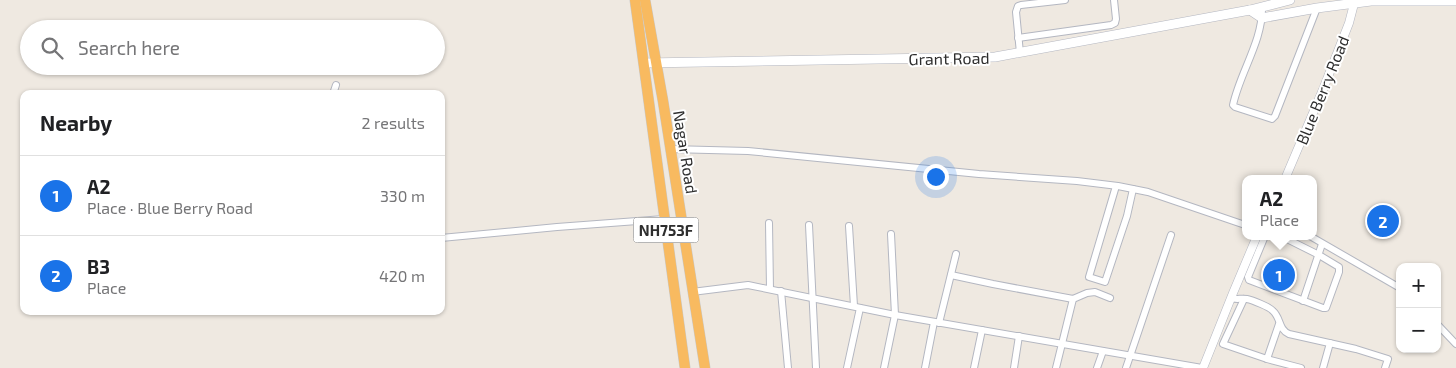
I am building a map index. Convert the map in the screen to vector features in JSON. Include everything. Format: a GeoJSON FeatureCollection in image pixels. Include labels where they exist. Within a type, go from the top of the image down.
{"type":"FeatureCollection","features":[{"type":"Feature","properties":{"kind":"highway","name":"Nagar Road"},"geometry":{"type":"LineString","coordinates":[[635,0],[685,368]]}},
{"type":"Feature","properties":{"kind":"highway","name":"Nagar Road"},"geometry":{"type":"LineString","coordinates":[[645,0],[705,368]]}},
{"type":"Feature","properties":{"kind":"main road","name":"Grant Road"},"geometry":{"type":"LineString","coordinates":[[644,63],[995,57],[1250,10],[1290,0]]}},
{"type":"Feature","properties":{"kind":"main road"},"geometry":{"type":"LineString","coordinates":[[1250,10],[1262,18],[1355,1],[1456,1]]}},
{"type":"Feature","properties":{"kind":"street"},"geometry":{"type":"LineString","coordinates":[[1020,53],[1016,12],[1018,6],[1021,4],[1065,0]]}},
{"type":"Feature","properties":{"kind":"street"},"geometry":{"type":"LineString","coordinates":[[1018,38],[1112,25],[1116,19],[1114,0]]}},
{"type":"Feature","properties":{"kind":"street","name":"Blue Berry Road"},"geometry":{"type":"LineString","coordinates":[[1287,175],[1350,23],[1355,1]]}},
{"type":"Feature","properties":{"kind":"street"},"geometry":{"type":"LineString","coordinates":[[1262,7],[1262,18],[1255,42],[1233,105],[1272,119],[1275,116],[1317,8]]}},
{"type":"Feature","properties":{"kind":"street"},"geometry":{"type":"LineString","coordinates":[[335,90],[336,85]]}},
{"type":"Feature","properties":{"kind":"street"},"geometry":{"type":"LineString","coordinates":[[670,149],[748,151],[1116,186],[1148,192],[1242,224]]}},
{"type":"Feature","properties":{"kind":"street"},"geometry":{"type":"LineString","coordinates":[[1116,186],[1089,277],[1106,282],[1127,216],[1133,189]]}},
{"type":"Feature","properties":{"kind":"street"},"geometry":{"type":"LineString","coordinates":[[445,238],[664,219]]}},
{"type":"Feature","properties":{"kind":"street"},"geometry":{"type":"LineString","coordinates":[[768,224],[770,289]]}},
{"type":"Feature","properties":{"kind":"street"},"geometry":{"type":"LineString","coordinates":[[809,225],[816,368]]}},
{"type":"Feature","properties":{"kind":"street"},"geometry":{"type":"LineString","coordinates":[[847,368],[857,307],[848,226]]}},
{"type":"Feature","properties":{"kind":"street"},"geometry":{"type":"LineString","coordinates":[[884,368],[895,315],[891,234]]}},
{"type":"Feature","properties":{"kind":"street"},"geometry":{"type":"LineString","coordinates":[[1126,368],[1171,235]]}},
{"type":"Feature","properties":{"kind":"street"},"geometry":{"type":"LineString","coordinates":[[692,292],[748,284],[895,315],[1202,368],[1255,240]]}},
{"type":"Feature","properties":{"kind":"street"},"geometry":{"type":"LineString","coordinates":[[1264,240],[1248,277],[1249,280],[1326,308],[1339,272],[1337,265],[1288,240]]}},
{"type":"Feature","properties":{"kind":"street"},"geometry":{"type":"LineString","coordinates":[[1316,240],[1396,286]]}},
{"type":"Feature","properties":{"kind":"street"},"geometry":{"type":"LineString","coordinates":[[1303,301],[1322,244]]}},
{"type":"Feature","properties":{"kind":"street"},"geometry":{"type":"LineString","coordinates":[[925,368],[956,254]]}},
{"type":"Feature","properties":{"kind":"street"},"geometry":{"type":"LineString","coordinates":[[951,275],[1073,299],[1095,292],[1110,298]]}},
{"type":"Feature","properties":{"kind":"street"},"geometry":{"type":"LineString","coordinates":[[781,291],[788,368]]}},
{"type":"Feature","properties":{"kind":"street"},"geometry":{"type":"LineString","coordinates":[[1232,295],[1236,300],[1247,299],[1273,310],[1282,330],[1289,334],[1356,349],[1388,359],[1385,368]]}},
{"type":"Feature","properties":{"kind":"street"},"geometry":{"type":"LineString","coordinates":[[1056,368],[1072,311],[1073,299]]}},
{"type":"Feature","properties":{"kind":"street"},"geometry":{"type":"LineString","coordinates":[[1244,299],[1223,344],[1301,368]]}},
{"type":"Feature","properties":{"kind":"street"},"geometry":{"type":"LineString","coordinates":[[1267,359],[1279,324]]}},
{"type":"Feature","properties":{"kind":"street"},"geometry":{"type":"LineString","coordinates":[[1441,328],[1456,344]]}},
{"type":"Feature","properties":{"kind":"street"},"geometry":{"type":"LineString","coordinates":[[974,368],[982,330]]}},
{"type":"Feature","properties":{"kind":"street"},"geometry":{"type":"LineString","coordinates":[[1014,368],[1019,336]]}},
{"type":"Feature","properties":{"kind":"street"},"geometry":{"type":"LineString","coordinates":[[1323,368],[1330,343]]}},
{"type":"Feature","properties":{"kind":"street"},"geometry":{"type":"LineString","coordinates":[[1097,368],[1103,351]]}},
{"type":"Feature","properties":{"kind":"place","name":"B3"},"geometry":{"type":"Point","coordinates":[1383,221]}},
{"type":"Feature","properties":{"kind":"place","name":"A2"},"geometry":{"type":"Point","coordinates":[1279,275]}}]}
